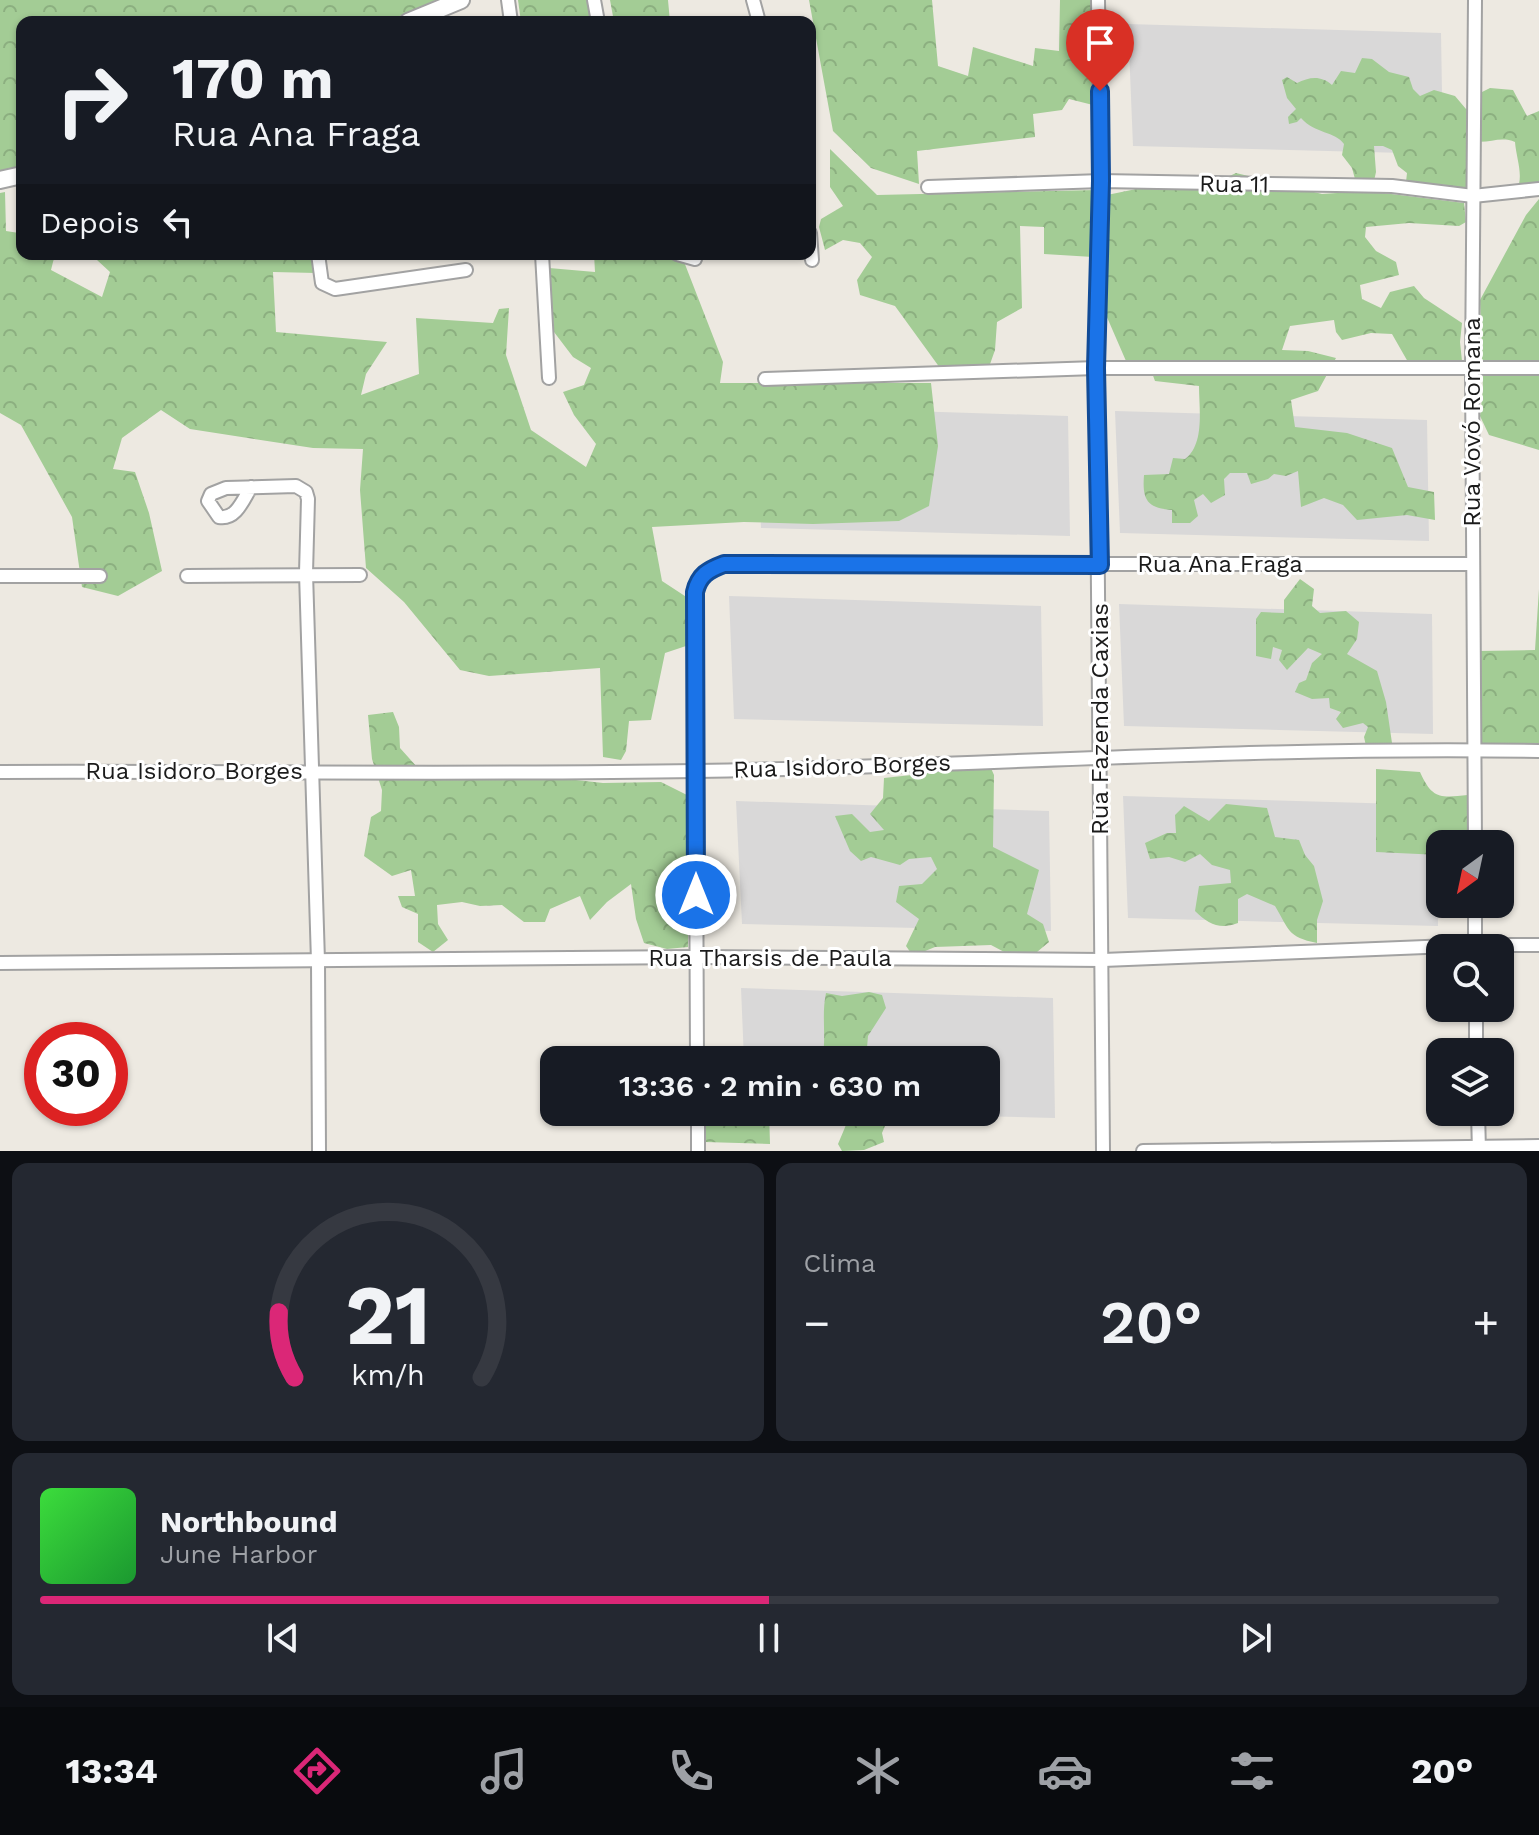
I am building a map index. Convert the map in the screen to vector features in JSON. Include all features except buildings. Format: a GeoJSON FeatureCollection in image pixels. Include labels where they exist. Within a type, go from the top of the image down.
{"type":"FeatureCollection","features":[{"type":"Feature","properties":{"kind":"street"},"geometry":{"type":"LineString","coordinates":[[422,16],[461,0]]}},
{"type":"Feature","properties":{"kind":"street","name":"Rua Fazenda Caxias"},"geometry":{"type":"LineString","coordinates":[[1098,0],[1101,181],[1096,368],[1103,1151]]}},
{"type":"Feature","properties":{"kind":"street","name":"Rua Vovó Romana"},"geometry":{"type":"LineString","coordinates":[[1475,0],[1472,369],[1475,830]]}},
{"type":"Feature","properties":{"kind":"street","name":"Rua 11"},"geometry":{"type":"LineString","coordinates":[[928,187],[1101,181],[1392,186],[1473,196],[1539,189]]}},
{"type":"Feature","properties":{"kind":"street"},"geometry":{"type":"LineString","coordinates":[[319,260],[322,283],[330,288],[351,289],[466,270]]}},
{"type":"Feature","properties":{"kind":"street"},"geometry":{"type":"LineString","coordinates":[[542,260],[549,378]]}},
{"type":"Feature","properties":{"kind":"street"},"geometry":{"type":"LineString","coordinates":[[765,379],[1096,368],[1539,368]]}},
{"type":"Feature","properties":{"kind":"street"},"geometry":{"type":"LineString","coordinates":[[251,487],[296,486],[306,492],[318,961],[319,1151]]}},
{"type":"Feature","properties":{"kind":"street","name":"Rua Ana Fraga"},"geometry":{"type":"LineString","coordinates":[[695,771],[695,592],[708,570],[724,564],[1472,564]]}},
{"type":"Feature","properties":{"kind":"street"},"geometry":{"type":"LineString","coordinates":[[187,576],[360,575]]}},
{"type":"Feature","properties":{"kind":"street"},"geometry":{"type":"LineString","coordinates":[[0,576],[100,576]]}},
{"type":"Feature","properties":{"kind":"street","name":"Rua Isidoro Borges"},"geometry":{"type":"LineString","coordinates":[[0,772],[695,771],[1100,758],[1539,751]]}},
{"type":"Feature","properties":{"kind":"street"},"geometry":{"type":"LineString","coordinates":[[695,771],[697,1046]]}},
{"type":"Feature","properties":{"kind":"street","name":"Rua Tharsis de Paula"},"geometry":{"type":"LineString","coordinates":[[1514,945],[1539,945]]}},
{"type":"Feature","properties":{"kind":"street","name":"Rua Tharsis de Paula"},"geometry":{"type":"LineString","coordinates":[[0,963],[696,957],[1103,960],[1426,948]]}},
{"type":"Feature","properties":{"kind":"street"},"geometry":{"type":"LineString","coordinates":[[698,1126],[698,1151]]}},
{"type":"Feature","properties":{"kind":"street"},"geometry":{"type":"LineString","coordinates":[[1478,1126],[1479,1149]]}},
{"type":"Feature","properties":{"kind":"street"},"geometry":{"type":"LineString","coordinates":[[1143,1151],[1539,1146]]}},
{"type":"Feature","properties":{"kind":"shaded area"},"geometry":{"type":"Polygon","coordinates":[[[1128,24],[1441,33],[1443,154],[1133,146],[1128,24]]]}},
{"type":"Feature","properties":{"kind":"shaded area"},"geometry":{"type":"Polygon","coordinates":[[[756,406],[1068,416],[1070,536],[761,528],[756,406]]]}},
{"type":"Feature","properties":{"kind":"shaded area"},"geometry":{"type":"Polygon","coordinates":[[[1115,411],[1427,420],[1429,541],[1120,533],[1115,411]]]}},
{"type":"Feature","properties":{"kind":"shaded area"},"geometry":{"type":"Polygon","coordinates":[[[729,596],[1041,606],[1043,726],[734,719],[729,596]]]}},
{"type":"Feature","properties":{"kind":"shaded area"},"geometry":{"type":"Polygon","coordinates":[[[1119,604],[1432,614],[1433,734],[1124,726],[1119,604]]]}},
{"type":"Feature","properties":{"kind":"shaded area"},"geometry":{"type":"Polygon","coordinates":[[[1123,796],[1436,805],[1436,830],[1426,830],[1426,918],[1438,918],[1438,926],[1128,918],[1123,796]]]}},
{"type":"Feature","properties":{"kind":"shaded area"},"geometry":{"type":"Polygon","coordinates":[[[736,801],[1049,811],[1051,931],[742,924],[736,801]]]}},
{"type":"Feature","properties":{"kind":"shaded area"},"geometry":{"type":"Polygon","coordinates":[[[741,988],[1053,998],[1055,1118],[1000,1117],[1000,1046],[743,1046],[741,988]]]}},
{"type":"Feature","properties":{"kind":"green space"},"geometry":{"type":"Polygon","coordinates":[[[0,0],[436,0],[400,16],[16,16],[16,169],[0,173],[0,0]]]}},
{"type":"Feature","properties":{"kind":"green space"},"geometry":{"type":"Polygon","coordinates":[[[518,0],[588,0],[592,16],[520,16],[518,0]]]}},
{"type":"Feature","properties":{"kind":"green space"},"geometry":{"type":"Polygon","coordinates":[[[610,0],[668,0],[669,16],[613,16],[610,0]]]}},
{"type":"Feature","properties":{"kind":"green space"},"geometry":{"type":"Polygon","coordinates":[[[809,0],[932,0],[938,66],[968,76],[973,47],[1033,66],[1035,48],[1059,51],[1060,0],[1091,0],[1093,105],[1069,99],[1062,110],[1033,114],[1035,137],[917,151],[919,184],[871,168],[833,131],[816,38],[816,16],[812,16],[809,0]]]}},
{"type":"Feature","properties":{"kind":"green space"},"geometry":{"type":"Polygon","coordinates":[[[1362,58],[1372,59],[1389,72],[1409,77],[1413,89],[1420,96],[1434,90],[1455,96],[1466,109],[1479,110],[1480,93],[1490,88],[1513,90],[1527,116],[1539,111],[1539,192],[1528,194],[1519,184],[1515,142],[1509,140],[1469,140],[1468,189],[1458,191],[1446,185],[1406,182],[1407,173],[1398,166],[1392,150],[1383,146],[1374,146],[1374,181],[1355,179],[1352,168],[1342,155],[1344,144],[1340,140],[1312,127],[1301,118],[1289,124],[1288,117],[1296,109],[1287,98],[1282,80],[1287,77],[1297,83],[1319,78],[1332,85],[1341,71],[1355,73],[1362,58]]]}},
{"type":"Feature","properties":{"kind":"green space"},"geometry":{"type":"Polygon","coordinates":[[[830,149],[877,195],[1097,190],[1093,257],[1044,254],[1044,227],[1020,226],[1022,308],[997,322],[995,350],[989,367],[940,368],[895,306],[860,295],[857,280],[872,257],[860,243],[843,240],[825,250],[819,227],[821,219],[843,206],[830,187],[830,149]]]}},
{"type":"Feature","properties":{"kind":"green space"},"geometry":{"type":"Polygon","coordinates":[[[1236,173],[1322,194],[1367,191],[1464,203],[1466,222],[1459,226],[1409,223],[1366,227],[1365,237],[1376,251],[1396,262],[1399,275],[1360,285],[1362,299],[1381,308],[1390,292],[1414,286],[1424,298],[1462,323],[1462,361],[1439,364],[1408,362],[1392,334],[1371,333],[1342,340],[1336,332],[1334,320],[1290,326],[1282,350],[1308,351],[1336,358],[1318,391],[1291,400],[1295,427],[1347,433],[1392,448],[1408,487],[1434,492],[1435,520],[1407,515],[1357,520],[1343,505],[1324,498],[1301,507],[1298,471],[1286,476],[1274,474],[1251,484],[1247,473],[1230,473],[1224,479],[1225,495],[1211,503],[1203,494],[1194,500],[1198,516],[1190,523],[1172,523],[1172,510],[1152,505],[1145,497],[1144,475],[1169,474],[1173,458],[1185,459],[1196,444],[1200,426],[1199,386],[1155,381],[1148,362],[1126,361],[1103,308],[1107,195],[1146,187],[1200,190],[1236,173]]]}},
{"type":"Feature","properties":{"kind":"green space"},"geometry":{"type":"Polygon","coordinates":[[[5,192],[6,231],[16,233],[16,260],[54,260],[51,270],[102,297],[110,272],[97,260],[313,260],[316,273],[273,272],[276,332],[387,342],[366,374],[361,395],[419,374],[416,318],[493,323],[499,309],[509,308],[506,355],[531,430],[586,467],[596,444],[574,415],[563,392],[584,385],[591,368],[573,357],[554,332],[549,268],[595,272],[594,260],[683,260],[723,362],[720,383],[931,383],[938,446],[929,506],[899,521],[813,524],[744,522],[652,527],[662,581],[691,600],[689,645],[665,653],[651,720],[629,721],[626,751],[621,760],[603,757],[600,668],[489,676],[460,670],[404,602],[366,568],[360,490],[363,449],[313,448],[190,429],[161,410],[122,438],[113,469],[135,472],[149,513],[162,571],[118,596],[82,587],[72,517],[21,425],[0,413],[0,193],[5,192]]]}},
{"type":"Feature","properties":{"kind":"green space"},"geometry":{"type":"Polygon","coordinates":[[[1539,199],[1539,450],[1489,435],[1480,416],[1483,389],[1480,300],[1526,215],[1539,199]]]}},
{"type":"Feature","properties":{"kind":"green space"},"geometry":{"type":"Polygon","coordinates":[[[1300,579],[1314,589],[1312,606],[1320,613],[1346,611],[1359,622],[1357,639],[1347,654],[1377,671],[1386,702],[1392,743],[1384,755],[1368,755],[1364,737],[1368,727],[1363,723],[1343,728],[1336,719],[1341,712],[1330,708],[1329,698],[1312,699],[1295,692],[1299,683],[1306,680],[1312,663],[1322,654],[1308,648],[1287,670],[1279,660],[1282,650],[1273,647],[1271,659],[1256,656],[1256,619],[1261,612],[1284,613],[1284,600],[1300,579]]]}},
{"type":"Feature","properties":{"kind":"green space"},"geometry":{"type":"Polygon","coordinates":[[[1539,589],[1539,745],[1479,744],[1479,651],[1535,650],[1539,589]]]}},
{"type":"Feature","properties":{"kind":"green space"},"geometry":{"type":"Polygon","coordinates":[[[393,712],[399,727],[400,748],[426,777],[661,782],[689,796],[688,947],[667,949],[644,943],[636,919],[631,884],[590,920],[580,896],[550,909],[545,922],[524,922],[502,905],[480,906],[462,902],[437,905],[438,924],[448,940],[433,952],[418,942],[418,914],[402,907],[398,896],[415,896],[411,870],[392,876],[364,856],[371,817],[381,811],[382,790],[372,759],[368,715],[393,712]]]}},
{"type":"Feature","properties":{"kind":"green space"},"geometry":{"type":"Polygon","coordinates":[[[990,766],[994,775],[993,847],[1039,870],[1027,914],[1043,924],[1049,942],[1037,952],[1008,954],[991,945],[935,947],[913,956],[906,946],[919,919],[896,902],[899,886],[922,884],[937,869],[931,857],[909,859],[900,865],[871,857],[861,861],[850,851],[835,816],[852,814],[870,832],[884,830],[870,814],[883,798],[884,778],[921,774],[940,767],[990,766]]]}},
{"type":"Feature","properties":{"kind":"green space"},"geometry":{"type":"Polygon","coordinates":[[[1376,769],[1420,772],[1438,795],[1468,795],[1469,830],[1426,830],[1426,854],[1376,852],[1376,769]]]}},
{"type":"Feature","properties":{"kind":"green space"},"geometry":{"type":"Polygon","coordinates":[[[1226,804],[1267,808],[1275,837],[1299,840],[1314,866],[1323,901],[1317,920],[1317,943],[1294,935],[1275,906],[1247,894],[1238,899],[1238,923],[1220,926],[1210,922],[1195,911],[1199,886],[1231,883],[1230,870],[1212,865],[1200,854],[1185,862],[1169,857],[1150,859],[1145,843],[1167,833],[1176,833],[1175,815],[1184,806],[1209,821],[1226,804]]]}},
{"type":"Feature","properties":{"kind":"green space"},"geometry":{"type":"Polygon","coordinates":[[[869,992],[882,995],[886,1008],[868,1036],[867,1046],[824,1046],[826,993],[842,996],[869,992]]]}},
{"type":"Feature","properties":{"kind":"green space"},"geometry":{"type":"Polygon","coordinates":[[[705,1126],[769,1126],[770,1144],[705,1142],[705,1126]]]}},
{"type":"Feature","properties":{"kind":"green space"},"geometry":{"type":"Polygon","coordinates":[[[846,1126],[885,1126],[882,1133],[884,1142],[864,1150],[842,1151],[838,1144],[846,1126]]]}},
{"type":"Feature","properties":{"kind":"route"},"geometry":{"type":"LineString","coordinates":[[696,895],[695,592],[708,570],[724,564],[1100,565],[1096,368],[1100,91]]}}]}
